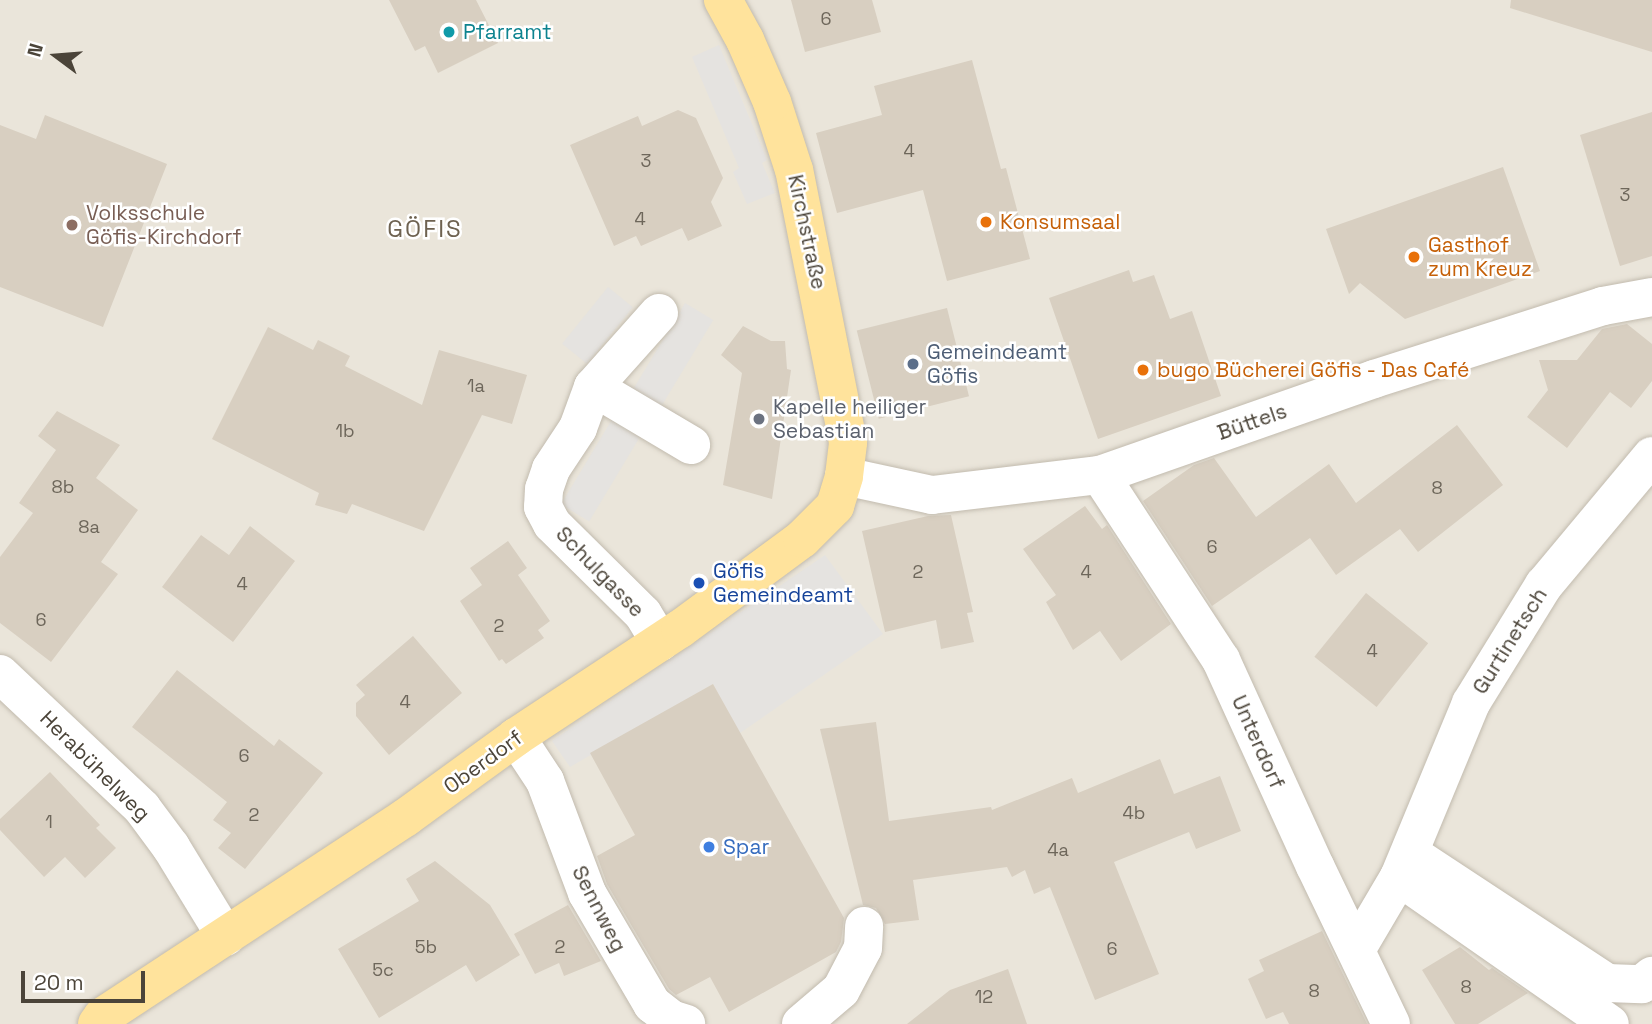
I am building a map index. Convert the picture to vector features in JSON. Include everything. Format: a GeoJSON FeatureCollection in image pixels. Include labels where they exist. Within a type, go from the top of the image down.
{"type":"FeatureCollection","features":[{"type":"Feature","properties":{"kind":"main road","name":"Kirchstraße"},"geometry":{"type":"LineString","coordinates":[[723,0],[746,40],[772,102],[794,170],[838,379],[848,442],[844,476]]}},
{"type":"Feature","properties":{"kind":"main road","name":"Oberdorf"},"geometry":{"type":"LineString","coordinates":[[97,1024],[102,1017],[405,818],[516,737],[660,642],[820,524],[835,506],[844,476]]}},
{"type":"Feature","properties":{"kind":"street","name":"Büttels"},"geometry":{"type":"LineString","coordinates":[[844,476],[932,495],[1100,475],[1386,375],[1603,306],[1652,297]]}},
{"type":"Feature","properties":{"kind":"street"},"geometry":{"type":"LineString","coordinates":[[659,313],[593,387],[691,445]]}},
{"type":"Feature","properties":{"kind":"street","name":"Schulgasse"},"geometry":{"type":"LineString","coordinates":[[593,387],[578,428],[551,469],[544,489],[543,507],[552,524],[643,614],[660,642]]}},
{"type":"Feature","properties":{"kind":"street","name":"Gurtinetsch"},"geometry":{"type":"LineString","coordinates":[[1356,950],[1404,865],[1471,704],[1544,585],[1652,456]]}},
{"type":"Feature","properties":{"kind":"street","name":"Unterdorf"},"geometry":{"type":"LineString","coordinates":[[1100,475],[1221,660],[1391,1024]]}},
{"type":"Feature","properties":{"kind":"street","name":"Herabühelweg"},"geometry":{"type":"LineString","coordinates":[[0,674],[142,808],[171,847],[226,937]]}},
{"type":"Feature","properties":{"kind":"street","name":"Sennweg"},"geometry":{"type":"LineString","coordinates":[[516,737],[545,781],[587,893],[645,993],[652,1004],[671,1019],[686,1024]]}},
{"type":"Feature","properties":{"kind":"street"},"geometry":{"type":"LineString","coordinates":[[1404,865],[1607,982],[1642,984],[1652,975]]}},
{"type":"Feature","properties":{"kind":"street"},"geometry":{"type":"LineString","coordinates":[[1404,865],[1610,1024]]}},
{"type":"Feature","properties":{"kind":"street"},"geometry":{"type":"LineString","coordinates":[[801,1024],[841,990],[863,948],[864,926]]}},
{"type":"Feature","properties":{"kind":"shaded area"},"geometry":{"type":"Polygon","coordinates":[[[0,0],[1652,0],[1652,1024],[0,1024],[0,0]]]}},
{"type":"Feature","properties":{"kind":"shaded area"},"geometry":{"type":"Polygon","coordinates":[[[719,45],[767,160],[762,163],[775,193],[747,204],[733,172],[739,168],[692,57],[719,45]]]}},
{"type":"Feature","properties":{"kind":"shaded area"},"geometry":{"type":"Polygon","coordinates":[[[608,287],[633,307],[587,364],[562,344],[608,287]]]}},
{"type":"Feature","properties":{"kind":"shaded area"},"geometry":{"type":"Polygon","coordinates":[[[685,303],[713,320],[658,413],[629,396],[685,303]]]}},
{"type":"Feature","properties":{"kind":"shaded area"},"geometry":{"type":"Polygon","coordinates":[[[617,411],[645,428],[589,521],[561,504],[617,411]]]}},
{"type":"Feature","properties":{"kind":"shaded area"},"geometry":{"type":"Polygon","coordinates":[[[825,555],[883,634],[740,733],[713,684],[570,767],[552,741],[825,555]]]}},
{"type":"Feature","properties":{"kind":"building","name":"Pfarramt"},"geometry":{"type":"Polygon","coordinates":[[[389,0],[476,0],[498,43],[438,73],[425,46],[415,51],[389,0]]]}},
{"type":"Feature","properties":{"kind":"building"},"geometry":{"type":"Polygon","coordinates":[[[791,0],[872,0],[881,32],[805,52],[791,0]]]}},
{"type":"Feature","properties":{"kind":"building"},"geometry":{"type":"Polygon","coordinates":[[[1511,0],[1652,0],[1652,52],[1510,8],[1511,0]]]}},
{"type":"Feature","properties":{"kind":"building","name":"Konsumsaal"},"geometry":{"type":"Polygon","coordinates":[[[972,60],[1001,169],[1006,168],[1030,259],[947,281],[923,190],[837,213],[816,133],[882,115],[874,86],[972,60]]]}},
{"type":"Feature","properties":{"kind":"building"},"geometry":{"type":"Polygon","coordinates":[[[678,110],[696,118],[723,178],[711,202],[722,226],[688,241],[682,228],[641,246],[636,236],[614,246],[570,145],[638,116],[642,126],[678,110]]]}},
{"type":"Feature","properties":{"kind":"building"},"geometry":{"type":"Polygon","coordinates":[[[1652,112],[1652,256],[1620,266],[1580,135],[1652,112]]]}},
{"type":"Feature","properties":{"kind":"building","name":"Volksschule Göfis-Kirchdorf"},"geometry":{"type":"Polygon","coordinates":[[[45,115],[167,164],[103,327],[0,287],[0,125],[36,139],[45,115]]]}},
{"type":"Feature","properties":{"kind":"building","name":"Gasthof zum Kreuz"},"geometry":{"type":"Polygon","coordinates":[[[1503,167],[1540,271],[1405,319],[1360,283],[1349,294],[1326,229],[1503,167]]]}},
{"type":"Feature","properties":{"kind":"building","name":"bugo Bücherei Göfis - Das Café"},"geometry":{"type":"Polygon","coordinates":[[[1129,270],[1133,282],[1154,275],[1170,319],[1192,311],[1221,396],[1098,439],[1049,298],[1129,270]]]}},
{"type":"Feature","properties":{"kind":"building","name":"Gemeindeamt Göfis"},"geometry":{"type":"Polygon","coordinates":[[[947,308],[969,396],[879,419],[857,330],[947,308]]]}},
{"type":"Feature","properties":{"kind":"building"},"geometry":{"type":"Polygon","coordinates":[[[1627,324],[1652,344],[1652,381],[1631,408],[1610,392],[1567,448],[1527,417],[1548,390],[1539,360],[1577,360],[1602,329],[1627,324]]]}},
{"type":"Feature","properties":{"kind":"building","name":"Kapelle heiliger Sebastian"},"geometry":{"type":"Polygon","coordinates":[[[743,326],[771,341],[785,341],[787,369],[791,370],[772,499],[723,485],[742,373],[721,355],[743,326]]]}},
{"type":"Feature","properties":{"kind":"building"},"geometry":{"type":"Polygon","coordinates":[[[268,327],[313,350],[318,340],[350,356],[345,366],[422,405],[439,350],[527,375],[512,424],[482,415],[424,531],[352,504],[347,514],[315,505],[319,493],[212,439],[268,327]]]}},
{"type":"Feature","properties":{"kind":"building"},"geometry":{"type":"Polygon","coordinates":[[[57,411],[120,445],[96,478],[138,510],[101,562],[118,574],[51,662],[0,623],[0,557],[33,513],[19,503],[56,450],[38,436],[57,411]]]}},
{"type":"Feature","properties":{"kind":"building"},"geometry":{"type":"Polygon","coordinates":[[[1457,425],[1503,485],[1418,552],[1400,529],[1336,575],[1310,538],[1212,606],[1143,501],[1194,465],[1214,458],[1256,517],[1329,464],[1356,503],[1457,425]]]}},
{"type":"Feature","properties":{"kind":"building"},"geometry":{"type":"Polygon","coordinates":[[[1085,506],[1102,529],[1107,525],[1171,624],[1121,661],[1100,631],[1073,650],[1046,602],[1056,595],[1023,549],[1085,506]]]}},
{"type":"Feature","properties":{"kind":"building"},"geometry":{"type":"Polygon","coordinates":[[[951,515],[973,612],[967,613],[974,642],[941,649],[936,620],[885,632],[862,531],[928,516],[951,515]]]}},
{"type":"Feature","properties":{"kind":"building"},"geometry":{"type":"Polygon","coordinates":[[[250,526],[295,561],[233,642],[162,587],[201,535],[229,555],[250,526]]]}},
{"type":"Feature","properties":{"kind":"building"},"geometry":{"type":"Polygon","coordinates":[[[508,541],[527,568],[518,575],[550,621],[538,630],[544,638],[506,664],[502,659],[499,661],[460,601],[482,585],[470,568],[508,541]]]}},
{"type":"Feature","properties":{"kind":"building"},"geometry":{"type":"Polygon","coordinates":[[[1366,593],[1428,643],[1377,707],[1314,657],[1366,593]]]}},
{"type":"Feature","properties":{"kind":"building"},"geometry":{"type":"Polygon","coordinates":[[[413,636],[462,693],[389,755],[356,716],[356,703],[365,695],[356,685],[413,636]]]}},
{"type":"Feature","properties":{"kind":"building"},"geometry":{"type":"Polygon","coordinates":[[[177,670],[274,746],[279,739],[323,773],[245,869],[218,848],[231,833],[213,820],[227,802],[132,727],[177,670]]]}},
{"type":"Feature","properties":{"kind":"building","name":"Spar"},"geometry":{"type":"Polygon","coordinates":[[[713,684],[844,918],[841,942],[836,952],[729,1012],[710,977],[676,995],[669,989],[607,884],[597,856],[635,835],[590,753],[713,684]]]}},
{"type":"Feature","properties":{"kind":"building"},"geometry":{"type":"Polygon","coordinates":[[[876,722],[889,821],[991,807],[992,810],[1072,778],[1078,793],[1160,759],[1174,794],[1220,776],[1241,831],[1196,849],[1189,832],[1114,862],[1159,974],[1095,1000],[1050,887],[1034,894],[1025,870],[1012,877],[1007,867],[913,880],[919,920],[885,924],[876,908],[863,905],[820,729],[876,722]]]}},
{"type":"Feature","properties":{"kind":"building"},"geometry":{"type":"Polygon","coordinates":[[[50,772],[100,825],[96,828],[116,848],[85,878],[65,857],[44,877],[0,830],[0,819],[50,772]]]}},
{"type":"Feature","properties":{"kind":"building"},"geometry":{"type":"Polygon","coordinates":[[[435,861],[490,905],[520,955],[476,982],[466,965],[379,1018],[338,949],[419,901],[406,879],[435,861]]]}},
{"type":"Feature","properties":{"kind":"building"},"geometry":{"type":"Polygon","coordinates":[[[568,905],[601,961],[564,976],[559,963],[535,974],[514,934],[568,905]]]}},
{"type":"Feature","properties":{"kind":"building"},"geometry":{"type":"Polygon","coordinates":[[[1322,931],[1367,1024],[1289,1024],[1283,1012],[1266,1019],[1248,979],[1264,971],[1259,960],[1322,931]]]}},
{"type":"Feature","properties":{"kind":"building"},"geometry":{"type":"Polygon","coordinates":[[[1460,947],[1489,970],[1492,968],[1528,993],[1478,1024],[1455,1024],[1422,970],[1460,947]]]}},
{"type":"Feature","properties":{"kind":"building"},"geometry":{"type":"Polygon","coordinates":[[[1008,969],[1027,1024],[907,1024],[950,990],[1008,969]]]}},
{"type":"Feature","properties":{"kind":"place","name":"Pfarramt"},"geometry":{"type":"Point","coordinates":[449,32]}},
{"type":"Feature","properties":{"kind":"place","name":"Konsumsaal"},"geometry":{"type":"Point","coordinates":[986,222]}},
{"type":"Feature","properties":{"kind":"place","name":"Volksschule Göfis-Kirchdorf"},"geometry":{"type":"Point","coordinates":[72,225]}},
{"type":"Feature","properties":{"kind":"place","name":"Gasthof zum Kreuz"},"geometry":{"type":"Point","coordinates":[1414,257]}},
{"type":"Feature","properties":{"kind":"place","name":"Gemeindeamt Göfis"},"geometry":{"type":"Point","coordinates":[913,364]}},
{"type":"Feature","properties":{"kind":"place","name":"bugo Bücherei Göfis - Das Café"},"geometry":{"type":"Point","coordinates":[1143,370]}},
{"type":"Feature","properties":{"kind":"place","name":"Kapelle heiliger Sebastian"},"geometry":{"type":"Point","coordinates":[759,419]}},
{"type":"Feature","properties":{"kind":"place","name":"Göfis Gemeindeamt"},"geometry":{"type":"Point","coordinates":[699,583]}},
{"type":"Feature","properties":{"kind":"place","name":"Spar"},"geometry":{"type":"Point","coordinates":[709,847]}},
{"type":"Feature","properties":{"kind":"district","name":"GÖFIS"},"geometry":{"type":"Point","coordinates":[425,229]}}]}
